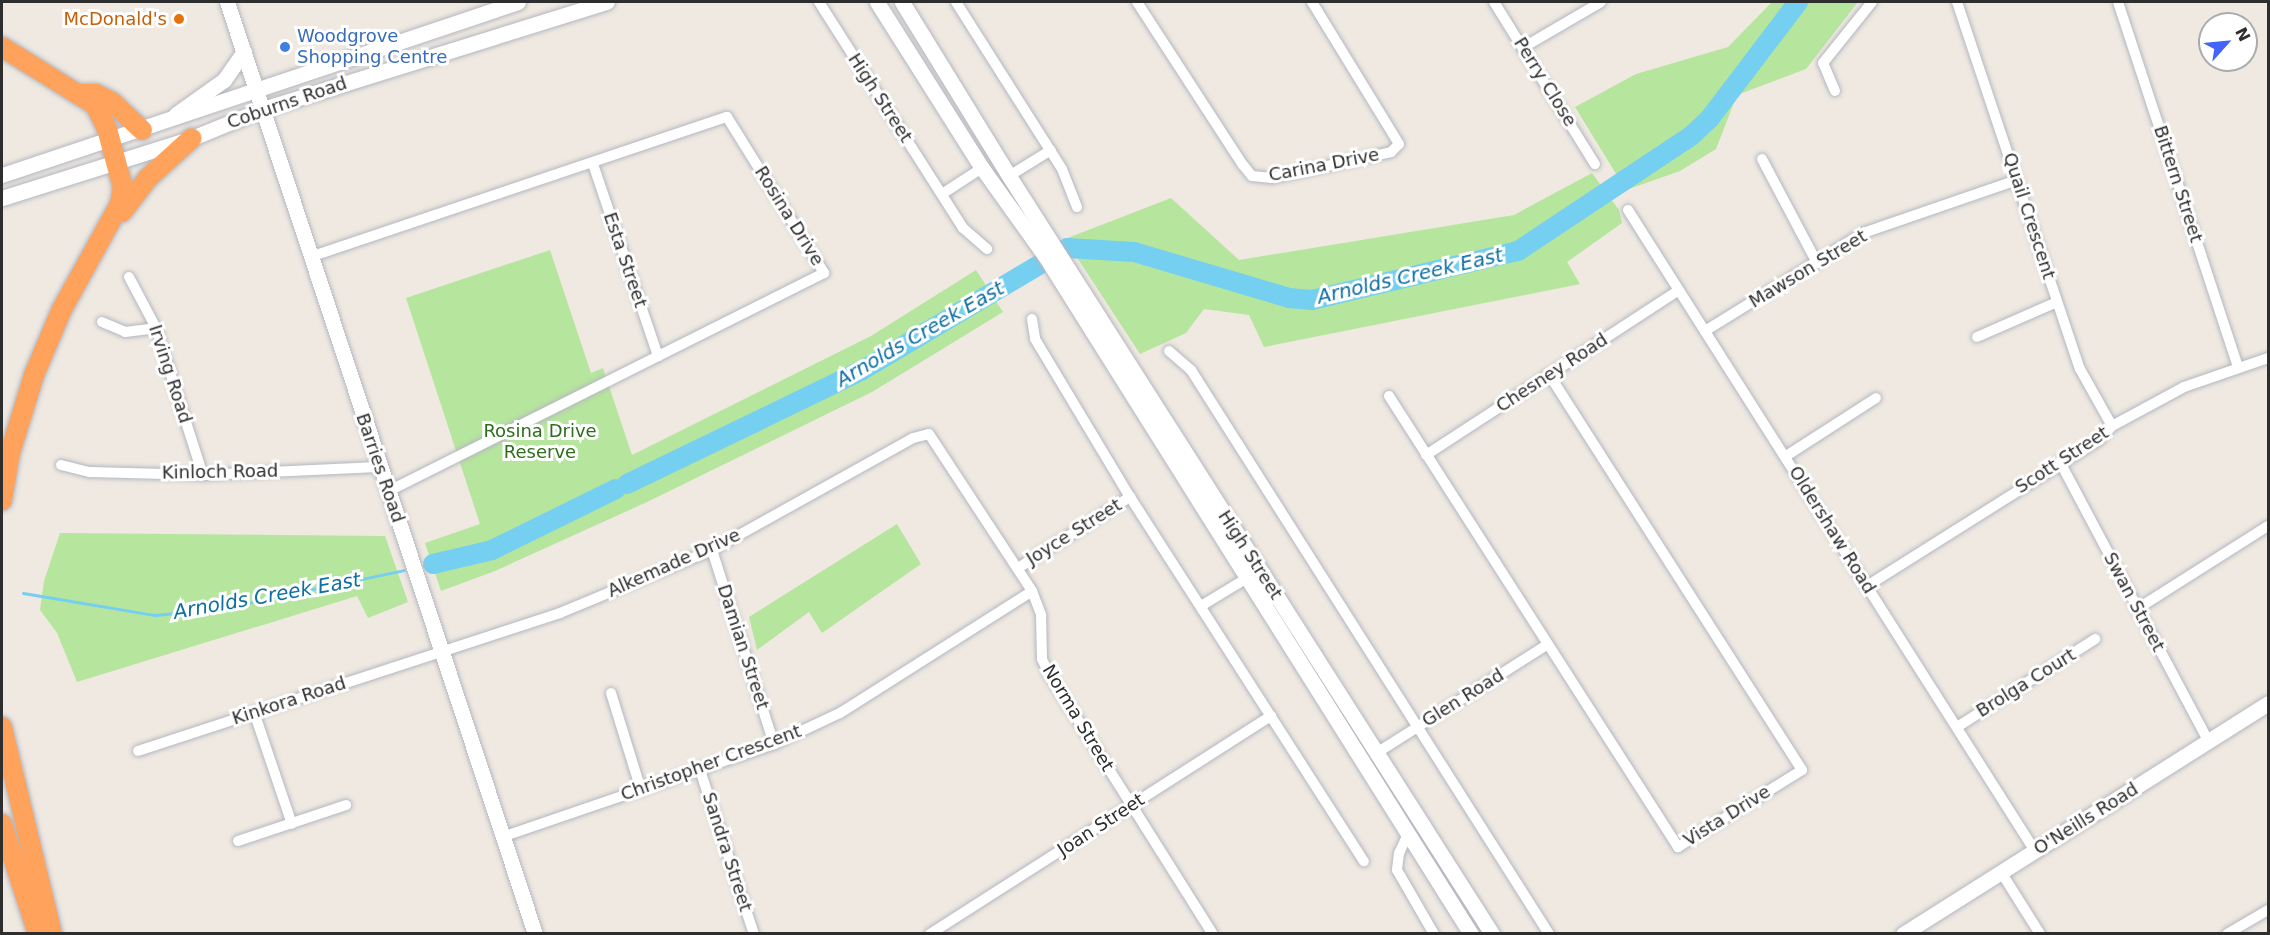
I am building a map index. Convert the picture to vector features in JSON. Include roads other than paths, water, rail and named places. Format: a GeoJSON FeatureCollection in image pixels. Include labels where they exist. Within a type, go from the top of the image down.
{"type":"FeatureCollection","features":[{"type":"Feature","properties":{"kind":"highway"},"geometry":{"type":"LineString","coordinates":[[2,47],[81,94],[99,111],[109,140],[113,162],[121,180],[122,196],[105,234],[62,309],[34,375],[10,453],[2,500]]}},
{"type":"Feature","properties":{"kind":"highway"},"geometry":{"type":"LineString","coordinates":[[81,94],[96,94],[112,102],[142,130]]}},
{"type":"Feature","properties":{"kind":"highway"},"geometry":{"type":"LineString","coordinates":[[105,234],[148,178],[192,138]]}},
{"type":"Feature","properties":{"kind":"highway"},"geometry":{"type":"LineString","coordinates":[[2,727],[52,933]]}},
{"type":"Feature","properties":{"kind":"highway"},"geometry":{"type":"LineString","coordinates":[[2,825],[38,933]]}},
{"type":"Feature","properties":{"kind":"main road","name":"Barries Road"},"geometry":{"type":"LineString","coordinates":[[227,2],[257,87],[379,468],[535,933]]}},
{"type":"Feature","properties":{"kind":"main road","name":"Coburns Road"},"geometry":{"type":"LineString","coordinates":[[2,176],[142,130],[257,87],[518,2]]}},
{"type":"Feature","properties":{"kind":"main road","name":"Coburns Road"},"geometry":{"type":"LineString","coordinates":[[2,198],[192,138],[263,109],[607,2]]}},
{"type":"Feature","properties":{"kind":"main road","name":"High Street"},"geometry":{"type":"LineString","coordinates":[[877,2],[994,186],[1050,252]]}},
{"type":"Feature","properties":{"kind":"main road","name":"High Street"},"geometry":{"type":"LineString","coordinates":[[902,2],[1009,176],[1050,252],[1253,573],[1370,755],[1492,933]]}},
{"type":"Feature","properties":{"kind":"main road"},"geometry":{"type":"LineString","coordinates":[[469,17],[474,42]]}},
{"type":"Feature","properties":{"kind":"main road"},"geometry":{"type":"LineString","coordinates":[[172,119],[185,104],[224,80],[243,51]]}},
{"type":"Feature","properties":{"kind":"main road"},"geometry":{"type":"LineString","coordinates":[[982,168],[997,158]]}},
{"type":"Feature","properties":{"kind":"main road"},"geometry":{"type":"LineString","coordinates":[[994,186],[1009,176]]}},
{"type":"Feature","properties":{"kind":"main road","name":"O'Neills Road"},"geometry":{"type":"LineString","coordinates":[[1903,933],[2268,703]]}},
{"type":"Feature","properties":{"kind":"main road","name":"High Street"},"geometry":{"type":"LineString","coordinates":[[1370,755],[1408,834],[1471,933]]}},
{"type":"Feature","properties":{"kind":"street","name":"High Street"},"geometry":{"type":"LineString","coordinates":[[819,2],[970,237],[987,249]]}},
{"type":"Feature","properties":{"kind":"street"},"geometry":{"type":"LineString","coordinates":[[956,2],[1051,150],[1077,207]]}},
{"type":"Feature","properties":{"kind":"street","name":"Carina Drive"},"geometry":{"type":"LineString","coordinates":[[1137,2],[1243,165],[1252,176],[1272,178],[1390,153],[1399,144],[1312,2]]}},
{"type":"Feature","properties":{"kind":"street","name":"Perry Close"},"geometry":{"type":"LineString","coordinates":[[1494,2],[1595,164]]}},
{"type":"Feature","properties":{"kind":"street"},"geometry":{"type":"LineString","coordinates":[[1524,47],[1601,2]]}},
{"type":"Feature","properties":{"kind":"street"},"geometry":{"type":"LineString","coordinates":[[1835,91],[1823,63],[1872,2]]}},
{"type":"Feature","properties":{"kind":"street","name":"Quail Crescent"},"geometry":{"type":"LineString","coordinates":[[1957,2],[2080,369],[2112,426]]}},
{"type":"Feature","properties":{"kind":"street","name":"Bittern Street"},"geometry":{"type":"LineString","coordinates":[[2118,2],[2238,368]]}},
{"type":"Feature","properties":{"kind":"street","name":"Rosina Drive"},"geometry":{"type":"LineString","coordinates":[[310,257],[593,164],[727,117],[824,273],[387,492]]}},
{"type":"Feature","properties":{"kind":"street"},"geometry":{"type":"LineString","coordinates":[[1009,176],[1051,150]]}},
{"type":"Feature","properties":{"kind":"street"},"geometry":{"type":"LineString","coordinates":[[1762,159],[1817,263]]}},
{"type":"Feature","properties":{"kind":"street","name":"Esta Street"},"geometry":{"type":"LineString","coordinates":[[593,164],[658,356]]}},
{"type":"Feature","properties":{"kind":"street"},"geometry":{"type":"LineString","coordinates":[[942,194],[982,168]]}},
{"type":"Feature","properties":{"kind":"street","name":"Mawson Street"},"geometry":{"type":"LineString","coordinates":[[1705,331],[1863,233],[2017,180]]}},
{"type":"Feature","properties":{"kind":"street","name":"Oldershaw Road"},"geometry":{"type":"LineString","coordinates":[[1628,210],[2036,851]]}},
{"type":"Feature","properties":{"kind":"street","name":"Irving Road"},"geometry":{"type":"LineString","coordinates":[[129,277],[156,328],[203,475]]}},
{"type":"Feature","properties":{"kind":"street","name":"Chesney Road"},"geometry":{"type":"LineString","coordinates":[[1426,454],[1678,291]]}},
{"type":"Feature","properties":{"kind":"street"},"geometry":{"type":"LineString","coordinates":[[1977,337],[2057,302]]}},
{"type":"Feature","properties":{"kind":"street"},"geometry":{"type":"LineString","coordinates":[[1032,319],[1035,339],[1130,497],[1364,861]]}},
{"type":"Feature","properties":{"kind":"street"},"geometry":{"type":"LineString","coordinates":[[102,322],[125,332],[156,328]]}},
{"type":"Feature","properties":{"kind":"street"},"geometry":{"type":"LineString","coordinates":[[1169,351],[1191,370],[1549,933]]}},
{"type":"Feature","properties":{"kind":"street","name":"Scott Street"},"geometry":{"type":"LineString","coordinates":[[1867,586],[2060,462],[2099,440],[2112,426],[2184,387],[2268,358]]}},
{"type":"Feature","properties":{"kind":"street","name":"Vista Drive"},"geometry":{"type":"LineString","coordinates":[[1389,396],[1678,847],[1802,770],[1548,374]]}},
{"type":"Feature","properties":{"kind":"street"},"geometry":{"type":"LineString","coordinates":[[1786,456],[1876,398]]}},
{"type":"Feature","properties":{"kind":"street","name":"Alkemade Drive"},"geometry":{"type":"LineString","coordinates":[[440,651],[560,613],[712,550],[914,438],[929,434]]}},
{"type":"Feature","properties":{"kind":"street","name":"Norma Street"},"geometry":{"type":"LineString","coordinates":[[929,434],[1032,591],[1041,615],[1042,658],[1049,674],[1213,933]]}},
{"type":"Feature","properties":{"kind":"street","name":"Swan Street"},"geometry":{"type":"LineString","coordinates":[[2060,462],[2209,742]]}},
{"type":"Feature","properties":{"kind":"street","name":"Kinloch Road"},"geometry":{"type":"LineString","coordinates":[[61,465],[90,472],[203,475],[379,468]]}},
{"type":"Feature","properties":{"kind":"street","name":"Joyce Street"},"geometry":{"type":"LineString","coordinates":[[1018,568],[1130,497]]}},
{"type":"Feature","properties":{"kind":"street"},"geometry":{"type":"LineString","coordinates":[[2138,609],[2268,525]]}},
{"type":"Feature","properties":{"kind":"street","name":"Damian Street"},"geometry":{"type":"LineString","coordinates":[[712,550],[774,744]]}},
{"type":"Feature","properties":{"kind":"street","name":"High Street"},"geometry":{"type":"LineString","coordinates":[[1202,606],[1253,573]]}},
{"type":"Feature","properties":{"kind":"street","name":"Christopher Crescent"},"geometry":{"type":"LineString","coordinates":[[502,837],[774,744],[840,712],[1032,591]]}},
{"type":"Feature","properties":{"kind":"street","name":"Brolga Court"},"geometry":{"type":"LineString","coordinates":[[1957,727],[2095,639]]}},
{"type":"Feature","properties":{"kind":"street","name":"Glen Road"},"geometry":{"type":"LineString","coordinates":[[1370,755],[1548,644]]}},
{"type":"Feature","properties":{"kind":"street","name":"Kinkora Road"},"geometry":{"type":"LineString","coordinates":[[138,751],[440,651]]}},
{"type":"Feature","properties":{"kind":"street"},"geometry":{"type":"LineString","coordinates":[[611,693],[641,790]]}},
{"type":"Feature","properties":{"kind":"street"},"geometry":{"type":"LineString","coordinates":[[254,712],[292,824]]}},
{"type":"Feature","properties":{"kind":"street","name":"Joan Street"},"geometry":{"type":"LineString","coordinates":[[930,933],[1271,716]]}},
{"type":"Feature","properties":{"kind":"street","name":"Sandra Street"},"geometry":{"type":"LineString","coordinates":[[700,770],[754,933]]}},
{"type":"Feature","properties":{"kind":"street"},"geometry":{"type":"LineString","coordinates":[[238,841],[346,805]]}},
{"type":"Feature","properties":{"kind":"street"},"geometry":{"type":"LineString","coordinates":[[1408,834],[1399,853],[1397,870],[1434,933]]}},
{"type":"Feature","properties":{"kind":"street"},"geometry":{"type":"LineString","coordinates":[[2001,872],[2040,933]]}},
{"type":"Feature","properties":{"kind":"street"},"geometry":{"type":"LineString","coordinates":[[2228,933],[2268,910]]}},
{"type":"Feature","properties":{"kind":"waterway","name":"Arnolds Creek East"},"geometry":{"type":"LineString","coordinates":[[627,484],[861,371],[1067,248],[1134,252],[1289,298],[1312,300],[1518,251],[1691,136],[1710,118],[1798,2]]}},
{"type":"Feature","properties":{"kind":"waterway","name":"Arnolds Creek East"},"geometry":{"type":"LineString","coordinates":[[433,564],[492,550],[616,489]]}},
{"type":"Feature","properties":{"kind":"waterway","name":"Arnolds Creek East"},"geometry":{"type":"LineString","coordinates":[[424,566],[433,564]]}},
{"type":"Feature","properties":{"kind":"waterway","name":"Arnolds Creek East"},"geometry":{"type":"LineString","coordinates":[[23,593],[155,615],[218,609],[404,570]]}},
{"type":"Feature","properties":{"kind":"place","name":"McDonald's"},"geometry":{"type":"Point","coordinates":[179,19]}},
{"type":"Feature","properties":{"kind":"place","name":"Woodgrove Shopping Centre"},"geometry":{"type":"Point","coordinates":[285,47]}},
{"type":"Feature","properties":{"kind":"park label","name":"Rosina Drive Reserve"},"geometry":{"type":"Point","coordinates":[540,442]}}]}
